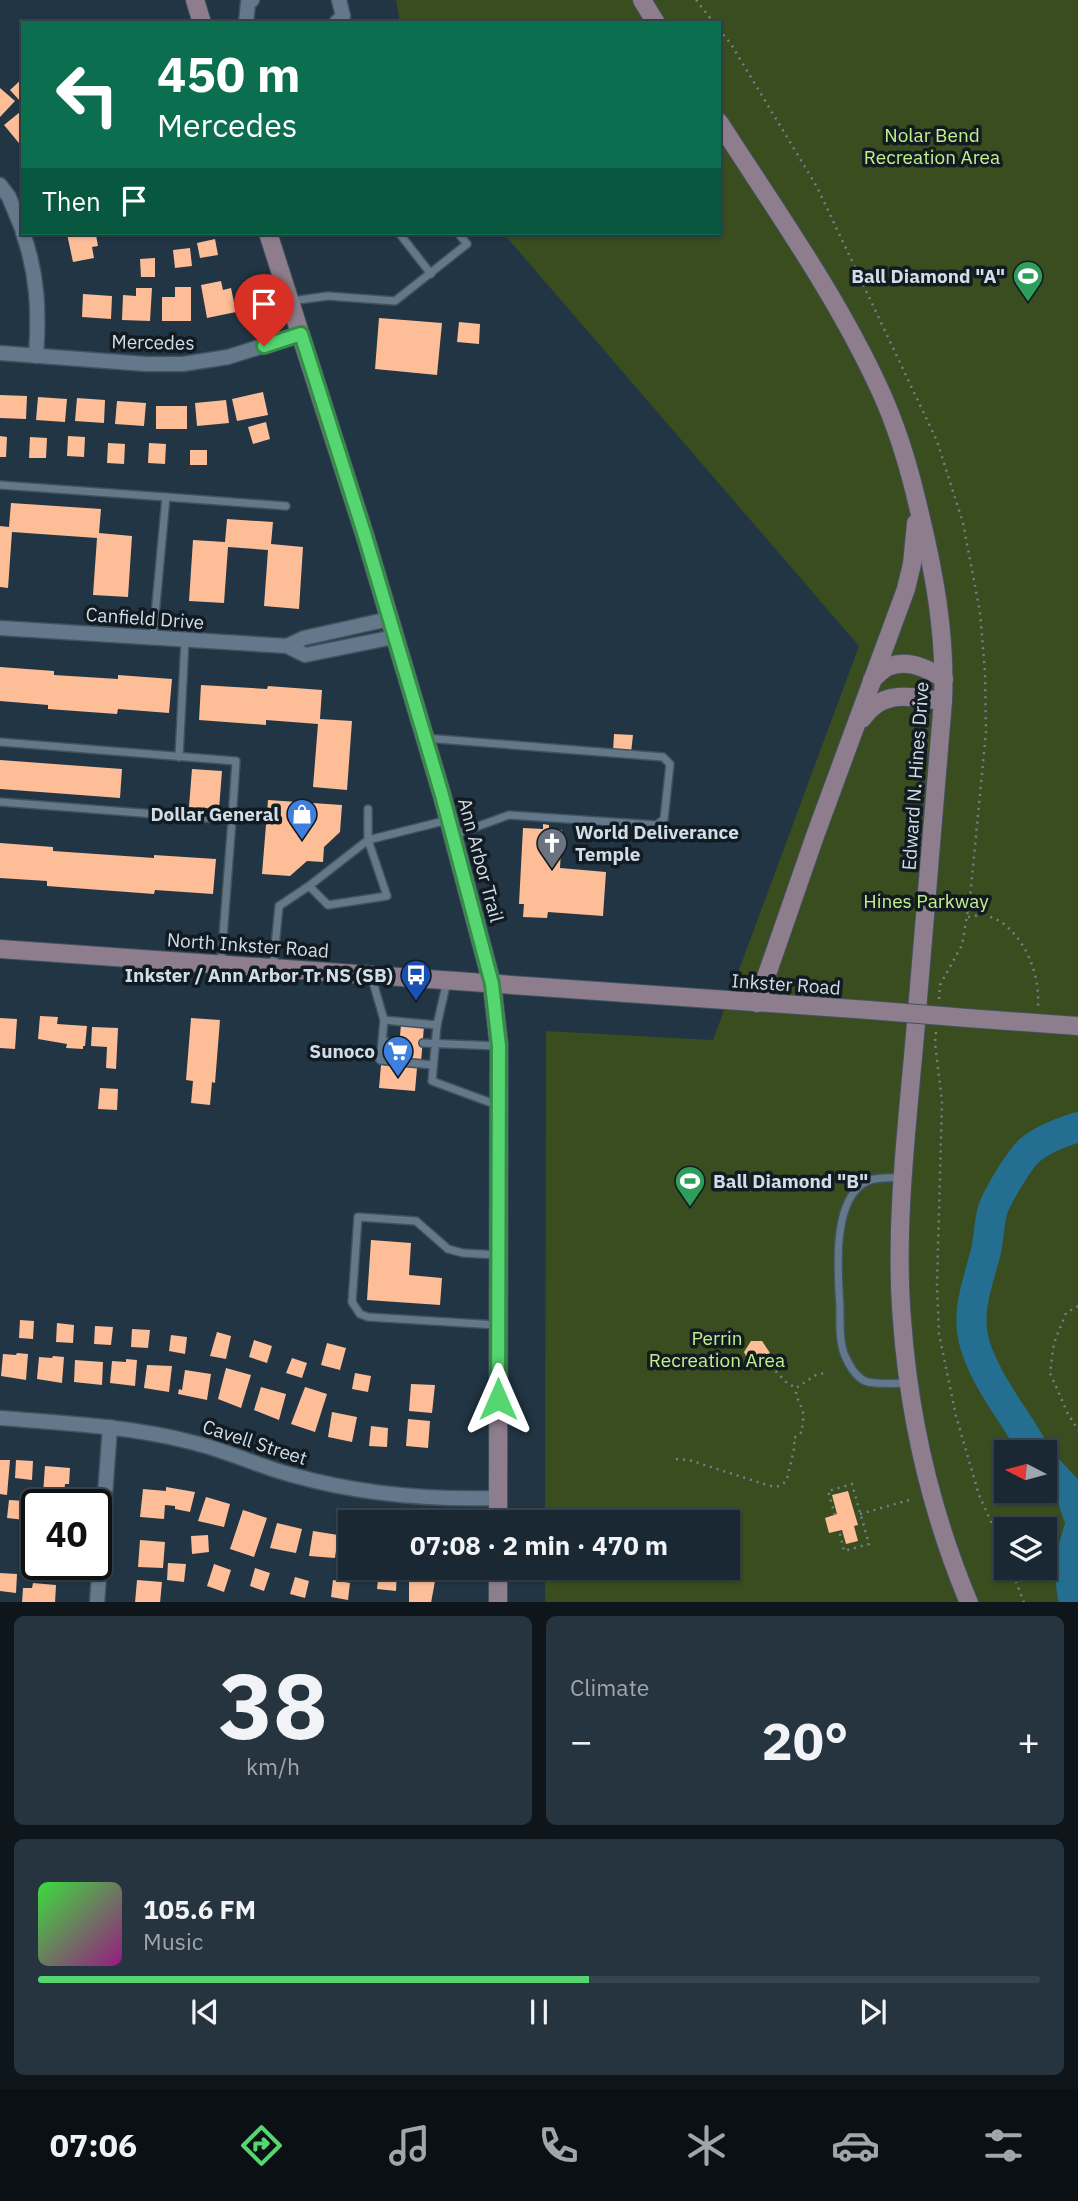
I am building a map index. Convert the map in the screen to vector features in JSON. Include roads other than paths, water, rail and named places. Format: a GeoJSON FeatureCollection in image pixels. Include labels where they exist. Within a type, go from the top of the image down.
{"type":"FeatureCollection","features":[{"type":"Feature","properties":{"kind":"street"},"geometry":{"type":"LineString","coordinates":[[195,0],[201,21]]}},
{"type":"Feature","properties":{"kind":"street"},"geometry":{"type":"LineString","coordinates":[[246,21],[251,0]]}},
{"type":"Feature","properties":{"kind":"street"},"geometry":{"type":"LineString","coordinates":[[338,21],[343,16],[339,0]]}},
{"type":"Feature","properties":{"kind":"street"},"geometry":{"type":"LineString","coordinates":[[642,0],[655,21]]}},
{"type":"Feature","properties":{"kind":"street","name":"Edward N. Hines Drive"},"geometry":{"type":"LineString","coordinates":[[721,125],[827,292],[881,392],[911,476],[927,541],[937,601],[944,679],[903,1178],[902,1317],[908,1383],[933,1504],[969,1602]]}},
{"type":"Feature","properties":{"kind":"street"},"geometry":{"type":"LineString","coordinates":[[0,185],[9,197],[21,227]]}},
{"type":"Feature","properties":{"kind":"street"},"geometry":{"type":"LineString","coordinates":[[24,235],[37,291],[39,312],[36,356]]}},
{"type":"Feature","properties":{"kind":"street","name":"Ann Arbor Trail"},"geometry":{"type":"LineString","coordinates":[[269,235],[425,738],[492,984],[499,1046],[498,1510]]}},
{"type":"Feature","properties":{"kind":"street","name":"Mercedes"},"geometry":{"type":"LineString","coordinates":[[0,353],[145,364],[183,364],[228,357],[301,334]]}},
{"type":"Feature","properties":{"kind":"street"},"geometry":{"type":"LineString","coordinates":[[757,1003],[906,589],[912,564],[916,520],[911,476]]}},
{"type":"Feature","properties":{"kind":"street","name":"Canfield Drive"},"geometry":{"type":"LineString","coordinates":[[287,646],[304,638],[389,619]]}},
{"type":"Feature","properties":{"kind":"street","name":"Canfield Drive"},"geometry":{"type":"LineString","coordinates":[[0,628],[287,646],[305,654],[394,638]]}},
{"type":"Feature","properties":{"kind":"street"},"geometry":{"type":"LineString","coordinates":[[872,680],[890,666],[902,664],[921,666],[944,679]]}},
{"type":"Feature","properties":{"kind":"street"},"geometry":{"type":"LineString","coordinates":[[853,734],[873,706],[885,698],[899,696],[943,701]]}},
{"type":"Feature","properties":{"kind":"street","name":"North Inkster Road"},"geometry":{"type":"LineString","coordinates":[[0,949],[492,984]]}},
{"type":"Feature","properties":{"kind":"street","name":"Inkster Road"},"geometry":{"type":"LineString","coordinates":[[492,984],[1078,1026]]}},
{"type":"Feature","properties":{"kind":"street","name":"Cavell Street"},"geometry":{"type":"LineString","coordinates":[[0,1418],[110,1427],[191,1442],[291,1475],[356,1490],[432,1498],[498,1498]]}},
{"type":"Feature","properties":{"kind":"street"},"geometry":{"type":"LineString","coordinates":[[97,1602],[110,1427]]}},
{"type":"Feature","properties":{"kind":"street"},"geometry":{"type":"LineString","coordinates":[[498,1580],[498,1602]]}},
{"type":"Feature","properties":{"kind":"lane"},"geometry":{"type":"LineString","coordinates":[[401,235],[431,274]]}},
{"type":"Feature","properties":{"kind":"lane"},"geometry":{"type":"LineString","coordinates":[[290,301],[328,296],[395,302],[467,244],[459,235]]}},
{"type":"Feature","properties":{"kind":"lane"},"geometry":{"type":"LineString","coordinates":[[0,485],[286,506]]}},
{"type":"Feature","properties":{"kind":"lane"},"geometry":{"type":"LineString","coordinates":[[153,638],[166,497]]}},
{"type":"Feature","properties":{"kind":"lane"},"geometry":{"type":"LineString","coordinates":[[179,757],[185,640]]}},
{"type":"Feature","properties":{"kind":"lane"},"geometry":{"type":"LineString","coordinates":[[273,968],[279,906],[368,841],[451,828],[509,815],[657,825],[664,819],[670,764],[663,757],[425,738]]}},
{"type":"Feature","properties":{"kind":"lane"},"geometry":{"type":"LineString","coordinates":[[0,743],[236,761],[221,964]]}},
{"type":"Feature","properties":{"kind":"lane"},"geometry":{"type":"LineString","coordinates":[[0,802],[232,820]]}},
{"type":"Feature","properties":{"kind":"lane"},"geometry":{"type":"LineString","coordinates":[[309,886],[328,905],[387,896],[368,841],[368,809]]}},
{"type":"Feature","properties":{"kind":"lane"},"geometry":{"type":"LineString","coordinates":[[371,974],[384,1020],[380,1060],[433,1065]]}},
{"type":"Feature","properties":{"kind":"lane"},"geometry":{"type":"LineString","coordinates":[[447,980],[437,1025],[432,1081],[499,1105]]}},
{"type":"Feature","properties":{"kind":"lane"},"geometry":{"type":"LineString","coordinates":[[384,1020],[437,1025]]}},
{"type":"Feature","properties":{"kind":"lane"},"geometry":{"type":"LineString","coordinates":[[382,1042],[400,1042]]}},
{"type":"Feature","properties":{"kind":"lane"},"geometry":{"type":"LineString","coordinates":[[423,1043],[499,1046]]}},
{"type":"Feature","properties":{"kind":"lane"},"geometry":{"type":"LineString","coordinates":[[903,1178],[875,1178],[862,1183],[844,1214],[837,1259],[844,1354],[854,1372],[866,1382],[908,1383]]}},
{"type":"Feature","properties":{"kind":"lane"},"geometry":{"type":"LineString","coordinates":[[498,1255],[463,1253],[448,1249],[416,1221],[358,1217],[352,1302],[360,1314],[368,1317],[498,1325]]}},
{"type":"Feature","properties":{"kind":"waterway"},"geometry":{"type":"LineString","coordinates":[[1027,1440],[980,1359],[972,1333],[972,1309],[992,1214],[1004,1187],[1030,1150],[1047,1139],[1078,1127]]}},
{"type":"Feature","properties":{"kind":"waterway"},"geometry":{"type":"LineString","coordinates":[[1057,1479],[1071,1494],[1078,1515]]}},
{"type":"Feature","properties":{"kind":"waterway"},"geometry":{"type":"LineString","coordinates":[[1074,1602],[1071,1567],[1078,1532]]}},
{"type":"Feature","properties":{"kind":"place","name":"Ball Diamond \"A\""},"geometry":{"type":"Point","coordinates":[1028,303]}},
{"type":"Feature","properties":{"kind":"place","name":"Dollar General"},"geometry":{"type":"Point","coordinates":[302,841]}},
{"type":"Feature","properties":{"kind":"place","name":"World Deliverance Temple"},"geometry":{"type":"Point","coordinates":[552,870]}},
{"type":"Feature","properties":{"kind":"place","name":"Inkster / Ann Arbor Tr NS (SB)"},"geometry":{"type":"Point","coordinates":[416,1002]}},
{"type":"Feature","properties":{"kind":"place","name":"Sunoco"},"geometry":{"type":"Point","coordinates":[398,1078]}},
{"type":"Feature","properties":{"kind":"place","name":"Ball Diamond \"B\""},"geometry":{"type":"Point","coordinates":[690,1208]}},
{"type":"Feature","properties":{"kind":"park label","name":"Nolar Bend Recreation Area"},"geometry":{"type":"Point","coordinates":[932,146]}},
{"type":"Feature","properties":{"kind":"park label","name":"Hines Parkway"},"geometry":{"type":"Point","coordinates":[926,901]}},
{"type":"Feature","properties":{"kind":"park label","name":"Perrin Recreation Area"},"geometry":{"type":"Point","coordinates":[717,1349]}}]}
